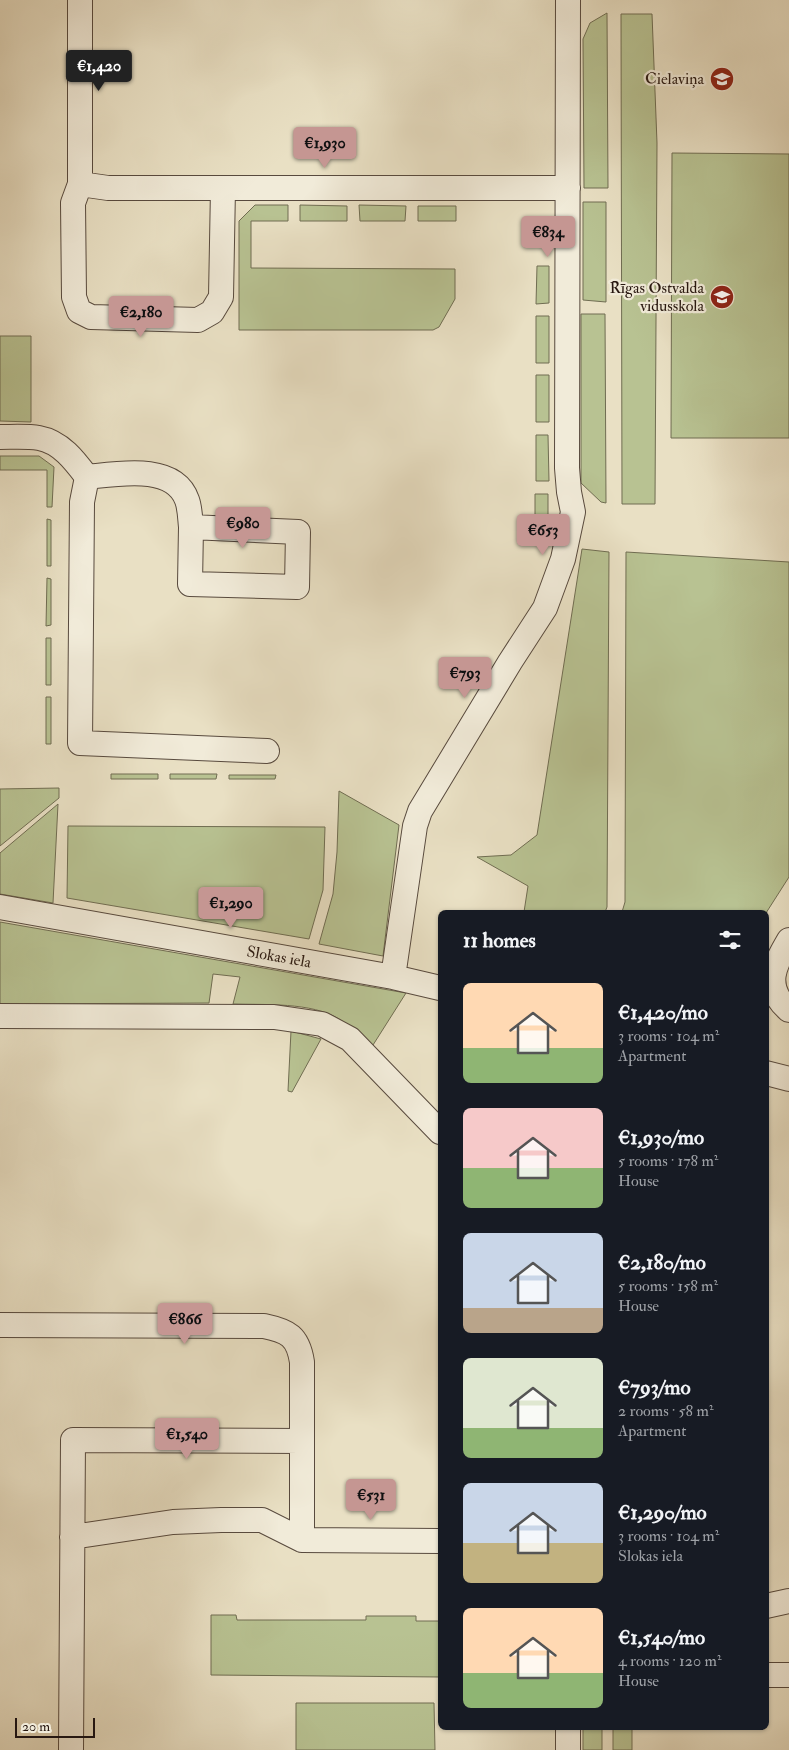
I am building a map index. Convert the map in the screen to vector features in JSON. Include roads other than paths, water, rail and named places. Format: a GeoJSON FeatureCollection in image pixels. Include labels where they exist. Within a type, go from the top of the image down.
{"type":"FeatureCollection","features":[{"type":"Feature","properties":{"kind":"street"},"geometry":{"type":"LineString","coordinates":[[80,0],[80,184],[73,203],[74,297],[79,311],[91,318],[198,320],[212,312],[221,297],[224,188]]}},
{"type":"Feature","properties":{"kind":"street"},"geometry":{"type":"LineString","coordinates":[[392,977],[415,826],[420,811],[545,608],[563,559],[574,512],[569,492],[567,468],[568,0]]}},
{"type":"Feature","properties":{"kind":"street"},"geometry":{"type":"LineString","coordinates":[[80,184],[108,188],[568,188]]}},
{"type":"Feature","properties":{"kind":"street"},"geometry":{"type":"LineString","coordinates":[[0,437],[40,438],[56,444],[70,456],[87,477]]}},
{"type":"Feature","properties":{"kind":"street"},"geometry":{"type":"LineString","coordinates":[[87,477],[153,473],[168,479],[181,489],[187,500],[191,527],[190,584],[298,587],[298,532],[191,527]]}},
{"type":"Feature","properties":{"kind":"street"},"geometry":{"type":"LineString","coordinates":[[87,477],[82,502],[80,743],[267,751]]}},
{"type":"Feature","properties":{"kind":"street","name":"Slokas iela"},"geometry":{"type":"LineString","coordinates":[[0,907],[392,977],[438,988]]}},
{"type":"Feature","properties":{"kind":"street"},"geometry":{"type":"LineString","coordinates":[[780,1006],[773,982],[775,964],[789,940]]}},
{"type":"Feature","properties":{"kind":"street"},"geometry":{"type":"LineString","coordinates":[[0,1016],[274,1017],[322,1024],[350,1039],[438,1130]]}},
{"type":"Feature","properties":{"kind":"street"},"geometry":{"type":"LineString","coordinates":[[769,1074],[789,1079]]}},
{"type":"Feature","properties":{"kind":"street"},"geometry":{"type":"LineString","coordinates":[[0,1325],[254,1326],[278,1328],[289,1334],[296,1341],[302,1362],[302,1540]]}},
{"type":"Feature","properties":{"kind":"street"},"geometry":{"type":"LineString","coordinates":[[71,1750],[73,1440],[302,1441]]}},
{"type":"Feature","properties":{"kind":"street"},"geometry":{"type":"LineString","coordinates":[[72,1537],[173,1522],[262,1520],[302,1540],[438,1541]]}},
{"type":"Feature","properties":{"kind":"street"},"geometry":{"type":"LineString","coordinates":[[769,1605],[789,1601]]}},
{"type":"Feature","properties":{"kind":"street"},"geometry":{"type":"LineString","coordinates":[[769,1675],[789,1675]]}},
{"type":"Feature","properties":{"kind":"street"},"geometry":{"type":"LineString","coordinates":[[568,1730],[568,1750]]}},
{"type":"Feature","properties":{"kind":"place","name":"Cielaviņa"},"geometry":{"type":"Point","coordinates":[722,79]}},
{"type":"Feature","properties":{"kind":"place","name":"Rīgas Ostvalda vidusskola"},"geometry":{"type":"Point","coordinates":[722,297]}}]}
